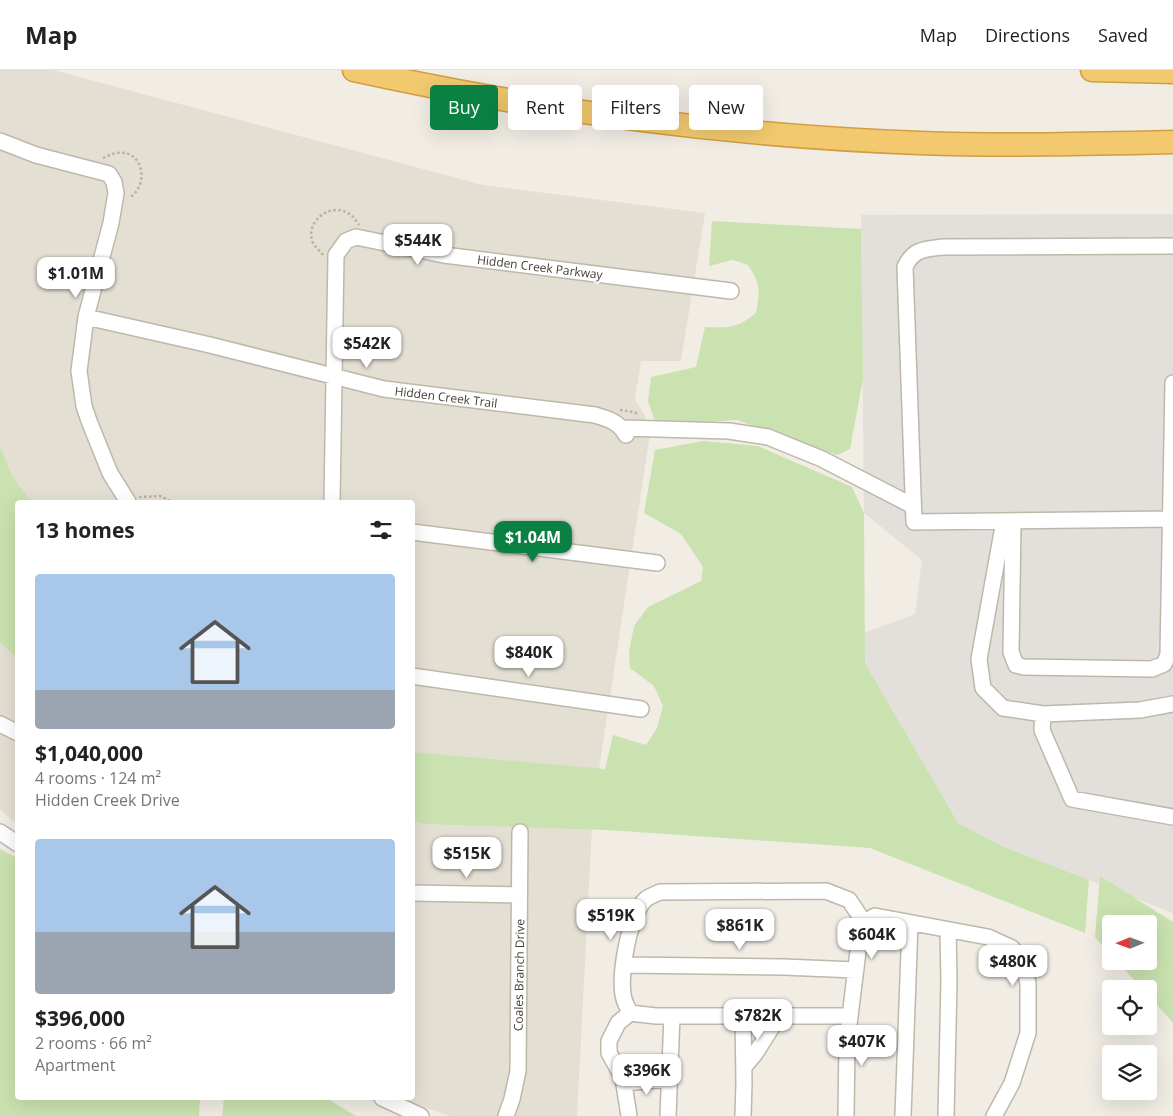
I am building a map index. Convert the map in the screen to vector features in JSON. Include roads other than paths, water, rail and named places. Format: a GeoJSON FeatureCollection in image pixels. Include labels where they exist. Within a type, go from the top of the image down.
{"type":"FeatureCollection","features":[{"type":"Feature","properties":{"kind":"highway"},"geometry":{"type":"LineString","coordinates":[[354,70],[446,89],[653,121],[846,139],[920,143],[1173,149]]}},
{"type":"Feature","properties":{"kind":"highway"},"geometry":{"type":"LineString","coordinates":[[1092,70],[1173,72]]}},
{"type":"Feature","properties":{"kind":"highway"},"geometry":{"type":"LineString","coordinates":[[1039,145],[1173,142]]}},
{"type":"Feature","properties":{"kind":"street"},"geometry":{"type":"LineString","coordinates":[[0,140],[36,156],[110,174],[114,182],[116,194],[111,224],[86,317],[79,371],[84,406],[110,473],[131,498]]}},
{"type":"Feature","properties":{"kind":"street","name":"Hidden Creek Parkway"},"geometry":{"type":"LineString","coordinates":[[332,500],[336,255],[341,246],[351,238],[444,255],[731,291]]}},
{"type":"Feature","properties":{"kind":"street"},"geometry":{"type":"LineString","coordinates":[[1172,519],[914,522],[905,268],[908,260],[922,249],[942,247],[1173,246]]}},
{"type":"Feature","properties":{"kind":"street","name":"Hidden Creek Trail"},"geometry":{"type":"LineString","coordinates":[[86,317],[401,392],[595,416],[609,419],[625,432],[729,431],[768,437],[822,458],[913,506]]}},
{"type":"Feature","properties":{"kind":"street"},"geometry":{"type":"LineString","coordinates":[[1009,521],[1011,652],[1016,665],[1024,667],[1152,669],[1164,664],[1168,655],[1173,383]]}},
{"type":"Feature","properties":{"kind":"street"},"geometry":{"type":"LineString","coordinates":[[1009,521],[978,659],[983,688],[1003,708],[1043,714],[1140,710],[1173,704]]}},
{"type":"Feature","properties":{"kind":"street"},"geometry":{"type":"LineString","coordinates":[[415,532],[657,563]]}},
{"type":"Feature","properties":{"kind":"street"},"geometry":{"type":"LineString","coordinates":[[415,676],[641,709]]}},
{"type":"Feature","properties":{"kind":"street"},"geometry":{"type":"LineString","coordinates":[[1043,714],[1042,730],[1072,799],[1173,817]]}},
{"type":"Feature","properties":{"kind":"street"},"geometry":{"type":"LineString","coordinates":[[0,724],[15,732]]}},
{"type":"Feature","properties":{"kind":"street"},"geometry":{"type":"LineString","coordinates":[[0,832],[15,842]]}},
{"type":"Feature","properties":{"kind":"street","name":"Coales Branch Drive"},"geometry":{"type":"LineString","coordinates":[[506,1116],[512,1100],[518,1071],[520,832]]}},
{"type":"Feature","properties":{"kind":"street"},"geometry":{"type":"LineString","coordinates":[[630,1013],[623,998],[626,944],[636,915],[646,899],[660,892],[826,892],[849,900],[864,922],[847,1041],[846,1116]]}},
{"type":"Feature","properties":{"kind":"street"},"geometry":{"type":"LineString","coordinates":[[415,893],[519,895]]}},
{"type":"Feature","properties":{"kind":"street"},"geometry":{"type":"LineString","coordinates":[[864,922],[875,916],[988,937],[1012,948],[1022,962],[1028,983],[1028,1033],[1012,1083],[994,1116]]}},
{"type":"Feature","properties":{"kind":"street"},"geometry":{"type":"LineString","coordinates":[[903,1116],[910,922]]}},
{"type":"Feature","properties":{"kind":"street"},"geometry":{"type":"LineString","coordinates":[[946,1116],[949,982],[948,930]]}},
{"type":"Feature","properties":{"kind":"street"},"geometry":{"type":"LineString","coordinates":[[624,965],[856,970]]}},
{"type":"Feature","properties":{"kind":"street"},"geometry":{"type":"LineString","coordinates":[[629,1116],[623,1078],[609,1053],[609,1041],[618,1023],[630,1013],[656,1016],[850,1016]]}},
{"type":"Feature","properties":{"kind":"street"},"geometry":{"type":"LineString","coordinates":[[668,1116],[672,1016]]}},
{"type":"Feature","properties":{"kind":"street"},"geometry":{"type":"LineString","coordinates":[[742,1116],[744,1067],[743,1016]]}},
{"type":"Feature","properties":{"kind":"street"},"geometry":{"type":"LineString","coordinates":[[744,1067],[755,1054],[779,1016]]}},
{"type":"Feature","properties":{"kind":"street"},"geometry":{"type":"LineString","coordinates":[[624,1083],[668,1079]]}},
{"type":"Feature","properties":{"kind":"street"},"geometry":{"type":"LineString","coordinates":[[386,1100],[421,1116]]}}]}
